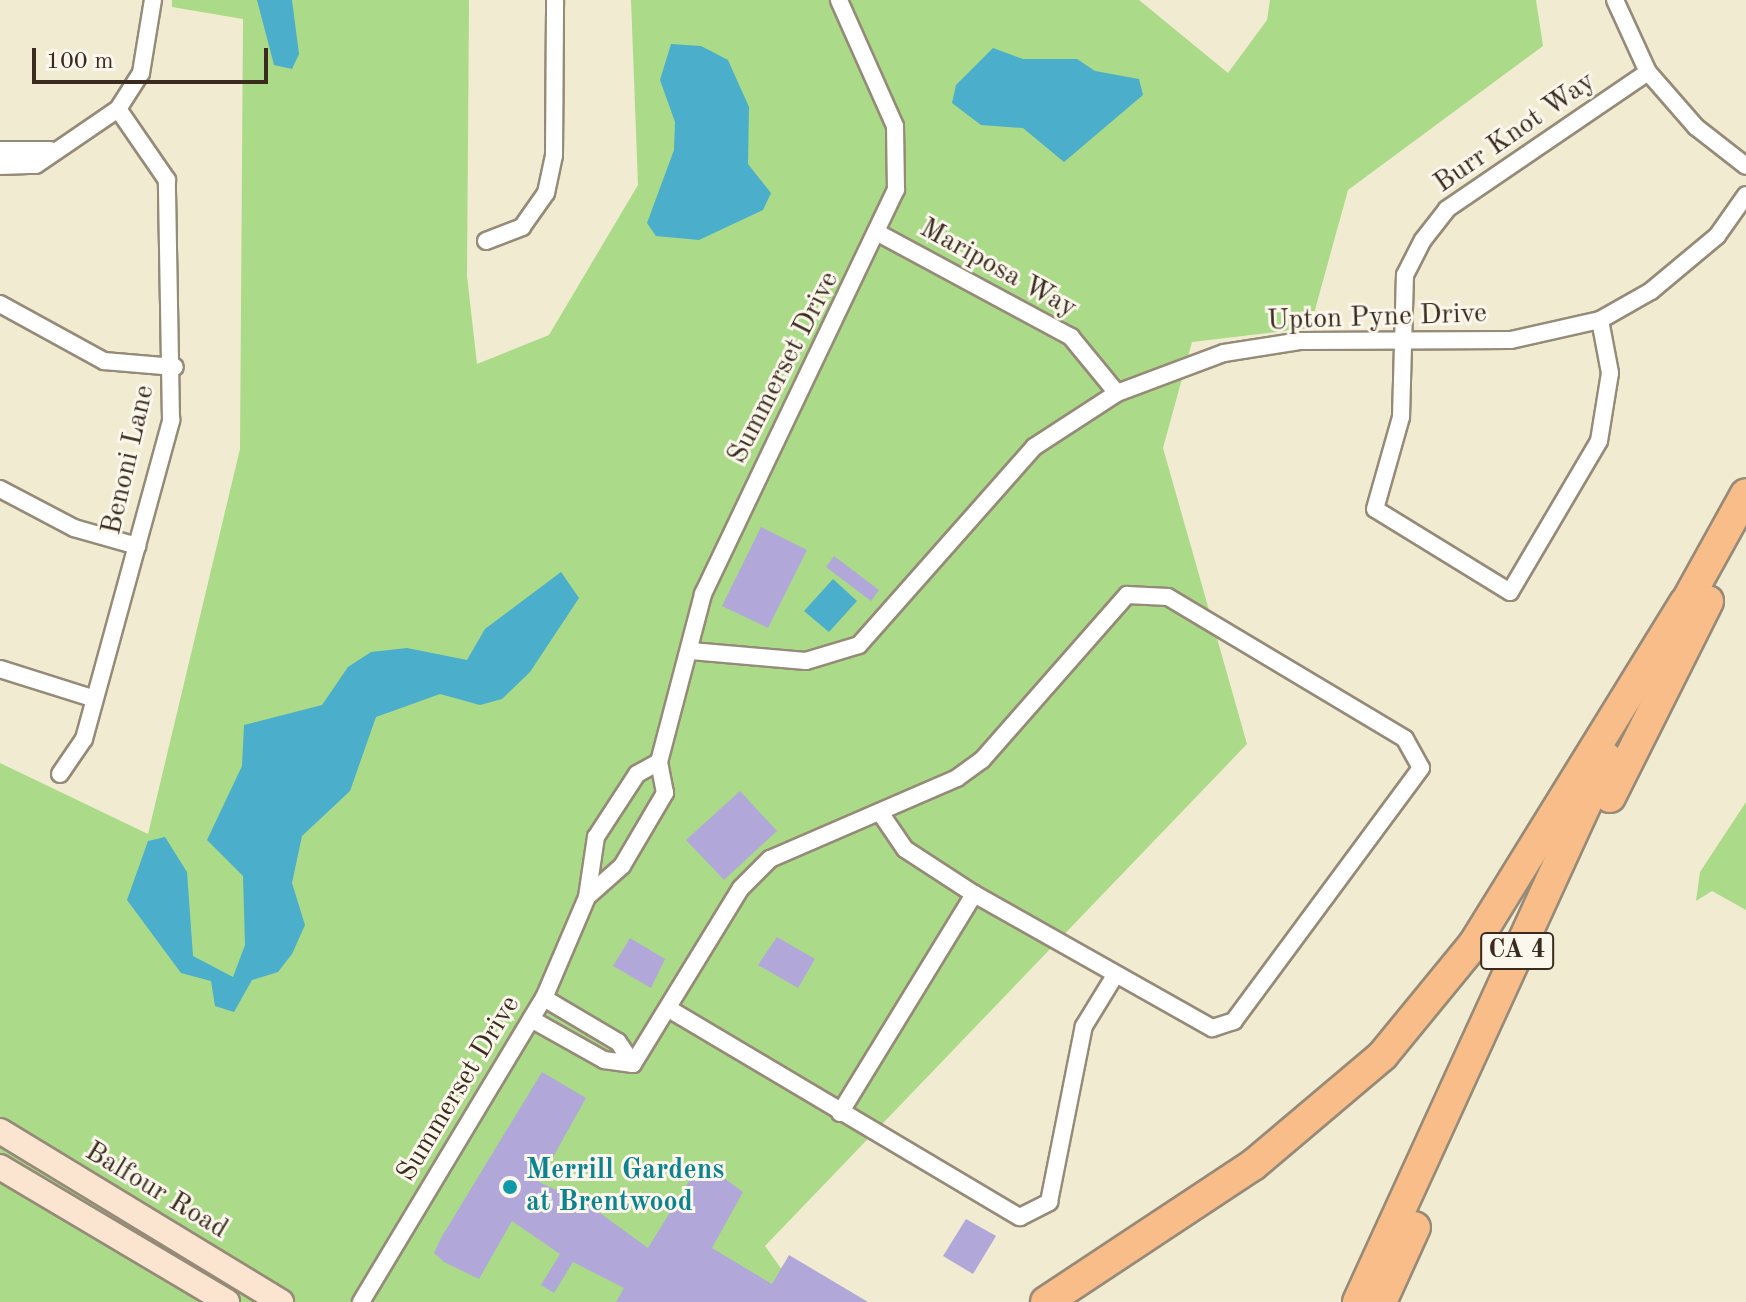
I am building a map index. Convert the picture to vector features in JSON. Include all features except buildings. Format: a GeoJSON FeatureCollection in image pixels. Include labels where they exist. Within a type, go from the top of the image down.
{"type":"FeatureCollection","features":[{"type":"Feature","properties":{"kind":"highway","name":"CA 4"},"geometry":{"type":"LineString","coordinates":[[1358,1302],[1685,603],[1746,494]]}},
{"type":"Feature","properties":{"kind":"highway","name":"CA 4"},"geometry":{"type":"LineString","coordinates":[[1381,1302],[1602,815],[1746,527]]}},
{"type":"Feature","properties":{"kind":"highway"},"geometry":{"type":"LineString","coordinates":[[1046,1302],[1253,1165],[1383,1055],[1482,932],[1685,603]]}},
{"type":"Feature","properties":{"kind":"main road","name":"Balfour Road"},"geometry":{"type":"LineString","coordinates":[[0,1131],[281,1302]]}},
{"type":"Feature","properties":{"kind":"main road","name":"Balfour Road"},"geometry":{"type":"LineString","coordinates":[[0,1167],[227,1302]]}},
{"type":"Feature","properties":{"kind":"street"},"geometry":{"type":"LineString","coordinates":[[1,158],[50,150],[87,135],[118,109],[141,73],[153,0]]}},
{"type":"Feature","properties":{"kind":"street"},"geometry":{"type":"LineString","coordinates":[[486,241],[522,227],[546,193],[554,155],[555,0]]}},
{"type":"Feature","properties":{"kind":"street","name":"Summerset Drive"},"geometry":{"type":"LineString","coordinates":[[587,897],[622,866],[665,793],[659,762],[691,651],[703,594],[880,234],[896,190],[895,126],[839,0]]}},
{"type":"Feature","properties":{"kind":"street"},"geometry":{"type":"LineString","coordinates":[[1615,0],[1648,72],[1696,127],[1746,166]]}},
{"type":"Feature","properties":{"kind":"street","name":"Burr Knot Way"},"geometry":{"type":"LineString","coordinates":[[1600,320],[1610,373],[1599,441],[1510,592],[1375,509],[1401,417],[1405,275],[1447,209],[1648,72]]}},
{"type":"Feature","properties":{"kind":"street","name":"Benoni Lane"},"geometry":{"type":"LineString","coordinates":[[60,774],[84,739],[92,698],[171,420],[175,367],[167,180],[118,109]]}},
{"type":"Feature","properties":{"kind":"street","name":"Upton Pyne Drive"},"geometry":{"type":"LineString","coordinates":[[691,651],[806,661],[859,645],[1034,447],[1117,393],[1224,353],[1301,341],[1402,338],[1511,340],[1600,320],[1651,291],[1717,236],[1746,195]]}},
{"type":"Feature","properties":{"kind":"street","name":"Mariposa Way"},"geometry":{"type":"LineString","coordinates":[[880,234],[1071,337],[1117,393]]}},
{"type":"Feature","properties":{"kind":"street"},"geometry":{"type":"LineString","coordinates":[[0,304],[104,361],[175,367]]}},
{"type":"Feature","properties":{"kind":"street"},"geometry":{"type":"LineString","coordinates":[[0,489],[74,528],[137,546]]}},
{"type":"Feature","properties":{"kind":"street"},"geometry":{"type":"LineString","coordinates":[[633,1064],[741,888],[770,859],[823,830],[881,814],[926,797],[982,760],[1111,606],[1140,591],[1168,597],[1415,747],[1421,768],[1416,782],[1234,1021],[1195,1024],[1114,977],[905,849],[881,814]]}},
{"type":"Feature","properties":{"kind":"street"},"geometry":{"type":"LineString","coordinates":[[0,669],[92,698]]}},
{"type":"Feature","properties":{"kind":"street","name":"Summerset Drive"},"geometry":{"type":"LineString","coordinates":[[361,1302],[544,998],[587,897],[596,837],[637,774],[659,762]]}},
{"type":"Feature","properties":{"kind":"street"},"geometry":{"type":"LineString","coordinates":[[840,1113],[974,894]]}},
{"type":"Feature","properties":{"kind":"street"},"geometry":{"type":"LineString","coordinates":[[669,1009],[1010,1214],[1042,1210],[1084,1026],[1114,977]]}},
{"type":"Feature","properties":{"kind":"street"},"geometry":{"type":"LineString","coordinates":[[544,998],[600,1031],[633,1064]]}},
{"type":"Feature","properties":{"kind":"street"},"geometry":{"type":"LineString","coordinates":[[531,1019],[589,1051],[633,1064]]}},
{"type":"Feature","properties":{"kind":"street"},"geometry":{"type":"LineString","coordinates":[[589,1051],[600,1031]]}},
{"type":"Feature","properties":{"kind":"green space"},"geometry":{"type":"Polygon","coordinates":[[[172,0],[469,0],[467,276],[477,364],[549,335],[638,185],[631,0],[1139,0],[1228,73],[1267,20],[1270,0],[1536,0],[1543,46],[1348,190],[1310,328],[1192,342],[1163,448],[1247,744],[765,1246],[805,1302],[0,1302],[0,763],[148,834],[240,449],[243,19],[172,7],[172,0]]]}},
{"type":"Feature","properties":{"kind":"green space"},"geometry":{"type":"Polygon","coordinates":[[[1746,802],[1746,910],[1712,891],[1696,901],[1700,872],[1746,802]]]}},
{"type":"Feature","properties":{"kind":"water"},"geometry":{"type":"Polygon","coordinates":[[[257,0],[292,0],[299,54],[292,69],[274,65],[257,0]]]}},
{"type":"Feature","properties":{"kind":"water"},"geometry":{"type":"Polygon","coordinates":[[[671,44],[701,46],[728,60],[749,107],[748,164],[771,193],[763,210],[699,240],[656,236],[647,223],[674,150],[675,122],[660,80],[671,44]]]}},
{"type":"Feature","properties":{"kind":"water"},"geometry":{"type":"Polygon","coordinates":[[[993,48],[1023,59],[1077,59],[1095,71],[1139,79],[1143,95],[1064,162],[1023,128],[981,125],[952,103],[956,85],[993,48]]]}},
{"type":"Feature","properties":{"kind":"water"},"geometry":{"type":"Polygon","coordinates":[[[561,572],[579,598],[530,672],[502,699],[480,705],[440,694],[376,717],[350,791],[302,836],[292,883],[305,925],[292,954],[278,972],[252,980],[234,1012],[215,1006],[211,981],[181,973],[127,900],[148,841],[165,837],[187,872],[193,956],[233,977],[245,945],[243,876],[207,840],[242,766],[244,725],[322,705],[348,667],[371,652],[407,648],[467,660],[485,629],[561,572]]]}},
{"type":"Feature","properties":{"kind":"water"},"geometry":{"type":"Polygon","coordinates":[[[833,579],[857,601],[829,632],[804,611],[833,579]]]}},
{"type":"Feature","properties":{"kind":"place","name":"Merrill Gardens at Brentwood"},"geometry":{"type":"Point","coordinates":[510,1187]}}]}
